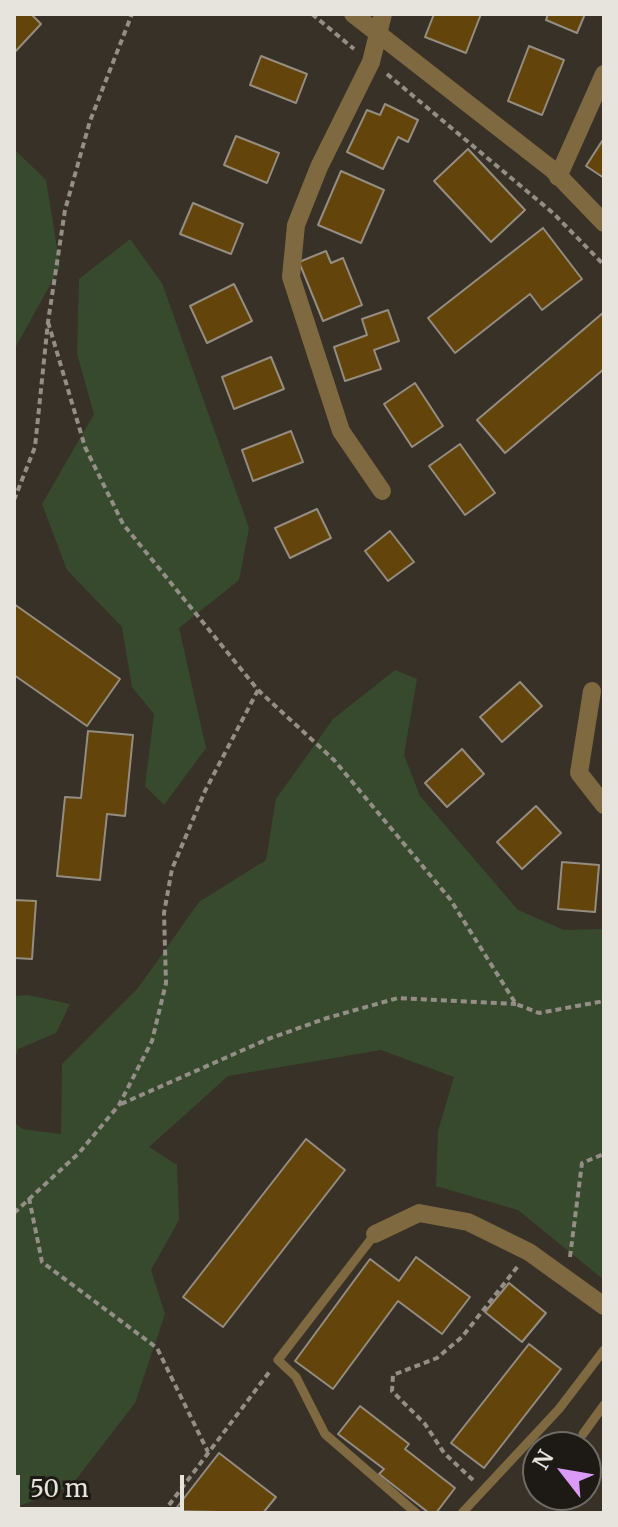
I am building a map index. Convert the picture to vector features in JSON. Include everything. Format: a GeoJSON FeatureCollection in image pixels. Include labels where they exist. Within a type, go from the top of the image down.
{"type":"FeatureCollection","features":[{"type":"Feature","properties":{"kind":"street"},"geometry":{"type":"LineString","coordinates":[[353,14],[558,177],[604,223]]}},
{"type":"Feature","properties":{"kind":"street"},"geometry":{"type":"LineString","coordinates":[[382,491],[341,431],[291,277],[296,225],[319,167],[371,62],[376,32],[383,14]]}},
{"type":"Feature","properties":{"kind":"street"},"geometry":{"type":"LineString","coordinates":[[558,177],[604,74]]}},
{"type":"Feature","properties":{"kind":"street"},"geometry":{"type":"LineString","coordinates":[[592,691],[579,773],[604,805]]}},
{"type":"Feature","properties":{"kind":"street"},"geometry":{"type":"LineString","coordinates":[[375,1234],[419,1213],[468,1222],[529,1252],[604,1306]]}},
{"type":"Feature","properties":{"kind":"lane"},"geometry":{"type":"LineString","coordinates":[[375,1234],[278,1360],[296,1377],[325,1434],[416,1513]]}},
{"type":"Feature","properties":{"kind":"lane"},"geometry":{"type":"LineString","coordinates":[[462,1513],[559,1409],[604,1350]]}},
{"type":"Feature","properties":{"kind":"lane"},"geometry":{"type":"LineString","coordinates":[[585,1431],[604,1405]]}},
{"type":"Feature","properties":{"kind":"path"},"geometry":{"type":"LineString","coordinates":[[14,500],[35,447],[48,322],[65,210],[90,121],[132,14]]}},
{"type":"Feature","properties":{"kind":"path"},"geometry":{"type":"LineString","coordinates":[[312,14],[553,213],[604,265]]}},
{"type":"Feature","properties":{"kind":"path"},"geometry":{"type":"LineString","coordinates":[[48,322],[85,447],[123,524],[258,690],[334,760],[450,899],[516,1004]]}},
{"type":"Feature","properties":{"kind":"path"},"geometry":{"type":"LineString","coordinates":[[14,1213],[79,1153],[119,1105],[152,1041],[166,983],[164,913],[172,869],[205,791],[258,690]]}},
{"type":"Feature","properties":{"kind":"path"},"geometry":{"type":"LineString","coordinates":[[119,1105],[268,1039],[398,998],[516,1004],[539,1013],[604,1001]]}},
{"type":"Feature","properties":{"kind":"path"},"geometry":{"type":"LineString","coordinates":[[567,1278],[582,1163],[604,1154]]}},
{"type":"Feature","properties":{"kind":"path"},"geometry":{"type":"LineString","coordinates":[[29,1198],[42,1262],[157,1348],[208,1452]]}},
{"type":"Feature","properties":{"kind":"path"},"geometry":{"type":"LineString","coordinates":[[483,1489],[444,1453],[425,1424],[392,1391],[393,1375],[437,1358],[462,1337],[529,1252]]}},
{"type":"Feature","properties":{"kind":"path"},"geometry":{"type":"LineString","coordinates":[[163,1513],[278,1360]]}},
{"type":"Feature","properties":{"kind":"green space"},"geometry":{"type":"Polygon","coordinates":[[[14,149],[46,180],[60,267],[14,350],[14,149]]]}},
{"type":"Feature","properties":{"kind":"green space"},"geometry":{"type":"Polygon","coordinates":[[[130,239],[162,283],[249,528],[239,580],[179,628],[206,748],[164,805],[145,786],[154,714],[132,687],[122,627],[67,570],[42,504],[94,414],[77,354],[79,279],[130,239]]]}},
{"type":"Feature","properties":{"kind":"green space"},"geometry":{"type":"Polygon","coordinates":[[[395,670],[417,679],[404,755],[420,796],[518,910],[564,930],[604,929],[604,1280],[518,1210],[436,1186],[438,1131],[454,1077],[381,1050],[228,1076],[149,1147],[177,1165],[179,1220],[151,1270],[165,1314],[135,1403],[71,1486],[14,1508],[14,1122],[22,1129],[61,1134],[62,1064],[138,988],[199,902],[266,860],[276,799],[333,719],[395,670]]]}},
{"type":"Feature","properties":{"kind":"green space"},"geometry":{"type":"Polygon","coordinates":[[[28,995],[70,1004],[56,1033],[18,1049],[14,1062],[14,996],[28,995]]]}},
{"type":"Feature","properties":{"kind":"building"},"geometry":{"type":"Polygon","coordinates":[[[14,14],[31,14],[41,24],[14,53],[14,14]]]}},
{"type":"Feature","properties":{"kind":"building"},"geometry":{"type":"Polygon","coordinates":[[[434,14],[481,14],[466,53],[425,37],[434,14]]]}},
{"type":"Feature","properties":{"kind":"building"},"geometry":{"type":"Polygon","coordinates":[[[548,14],[585,14],[577,33],[546,20],[548,14]]]}},
{"type":"Feature","properties":{"kind":"building"},"geometry":{"type":"Polygon","coordinates":[[[529,46],[564,60],[542,115],[508,101],[529,46]]]}},
{"type":"Feature","properties":{"kind":"building"},"geometry":{"type":"Polygon","coordinates":[[[261,56],[307,74],[296,103],[250,85],[261,56]]]}},
{"type":"Feature","properties":{"kind":"building"},"geometry":{"type":"Polygon","coordinates":[[[385,104],[418,120],[408,142],[398,137],[383,169],[347,152],[367,110],[380,115],[385,104]]]}},
{"type":"Feature","properties":{"kind":"building"},"geometry":{"type":"Polygon","coordinates":[[[236,136],[279,153],[267,183],[224,165],[236,136]]]}},
{"type":"Feature","properties":{"kind":"building"},"geometry":{"type":"Polygon","coordinates":[[[604,138],[604,178],[586,166],[604,138]]]}},
{"type":"Feature","properties":{"kind":"building"},"geometry":{"type":"Polygon","coordinates":[[[468,149],[525,210],[491,242],[434,181],[468,149]]]}},
{"type":"Feature","properties":{"kind":"building"},"geometry":{"type":"Polygon","coordinates":[[[341,171],[384,190],[361,243],[318,225],[341,171]]]}},
{"type":"Feature","properties":{"kind":"building"},"geometry":{"type":"Polygon","coordinates":[[[193,203],[243,224],[231,254],[180,234],[193,203]]]}},
{"type":"Feature","properties":{"kind":"building"},"geometry":{"type":"Polygon","coordinates":[[[543,228],[582,279],[542,310],[530,294],[455,353],[428,318],[543,228]]]}},
{"type":"Feature","properties":{"kind":"building"},"geometry":{"type":"Polygon","coordinates":[[[326,251],[331,263],[343,258],[362,305],[323,321],[299,262],[326,251]]]}},
{"type":"Feature","properties":{"kind":"building"},"geometry":{"type":"Polygon","coordinates":[[[234,284],[252,321],[207,343],[190,306],[234,284]]]}},
{"type":"Feature","properties":{"kind":"building"},"geometry":{"type":"Polygon","coordinates":[[[388,310],[399,341],[374,350],[381,369],[345,381],[334,347],[367,335],[362,319],[388,310]]]}},
{"type":"Feature","properties":{"kind":"building"},"geometry":{"type":"Polygon","coordinates":[[[604,312],[604,369],[505,453],[477,420],[604,312]]]}},
{"type":"Feature","properties":{"kind":"building"},"geometry":{"type":"Polygon","coordinates":[[[271,357],[284,389],[234,409],[222,377],[271,357]]]}},
{"type":"Feature","properties":{"kind":"building"},"geometry":{"type":"Polygon","coordinates":[[[415,383],[443,426],[412,447],[384,404],[415,383]]]}},
{"type":"Feature","properties":{"kind":"building"},"geometry":{"type":"Polygon","coordinates":[[[291,431],[303,462],[253,481],[242,450],[291,431]]]}},
{"type":"Feature","properties":{"kind":"building"},"geometry":{"type":"Polygon","coordinates":[[[460,444],[495,493],[465,515],[429,466],[460,444]]]}},
{"type":"Feature","properties":{"kind":"building"},"geometry":{"type":"Polygon","coordinates":[[[317,509],[331,538],[290,558],[275,528],[317,509]]]}},
{"type":"Feature","properties":{"kind":"building"},"geometry":{"type":"Polygon","coordinates":[[[390,531],[414,562],[388,581],[365,551],[390,531]]]}},
{"type":"Feature","properties":{"kind":"building"},"geometry":{"type":"Polygon","coordinates":[[[14,604],[120,679],[87,726],[14,675],[14,604]]]}},
{"type":"Feature","properties":{"kind":"building"},"geometry":{"type":"Polygon","coordinates":[[[520,682],[542,706],[502,742],[480,717],[520,682]]]}},
{"type":"Feature","properties":{"kind":"building"},"geometry":{"type":"Polygon","coordinates":[[[88,731],[133,735],[125,816],[107,814],[100,880],[57,876],[65,797],[81,798],[88,731]]]}},
{"type":"Feature","properties":{"kind":"building"},"geometry":{"type":"Polygon","coordinates":[[[462,749],[484,774],[447,807],[425,783],[462,749]]]}},
{"type":"Feature","properties":{"kind":"building"},"geometry":{"type":"Polygon","coordinates":[[[536,806],[561,833],[522,869],[497,842],[536,806]]]}},
{"type":"Feature","properties":{"kind":"building"},"geometry":{"type":"Polygon","coordinates":[[[562,862],[599,865],[595,912],[558,909],[562,862]]]}},
{"type":"Feature","properties":{"kind":"building"},"geometry":{"type":"Polygon","coordinates":[[[14,900],[36,901],[32,959],[14,958],[14,900]]]}},
{"type":"Feature","properties":{"kind":"building"},"geometry":{"type":"Polygon","coordinates":[[[306,1139],[345,1170],[223,1327],[183,1297],[306,1139]]]}},
{"type":"Feature","properties":{"kind":"building"},"geometry":{"type":"Polygon","coordinates":[[[416,1257],[470,1297],[442,1334],[398,1301],[333,1389],[295,1361],[370,1259],[399,1281],[416,1257]]]}},
{"type":"Feature","properties":{"kind":"building"},"geometry":{"type":"Polygon","coordinates":[[[509,1283],[546,1313],[522,1342],[485,1312],[509,1283]]]}},
{"type":"Feature","properties":{"kind":"building"},"geometry":{"type":"Polygon","coordinates":[[[529,1344],[561,1369],[484,1468],[451,1443],[529,1344]]]}},
{"type":"Feature","properties":{"kind":"building"},"geometry":{"type":"Polygon","coordinates":[[[360,1406],[409,1444],[405,1449],[455,1488],[436,1513],[429,1513],[379,1474],[384,1469],[338,1434],[360,1406]]]}},
{"type":"Feature","properties":{"kind":"building"},"geometry":{"type":"Polygon","coordinates":[[[219,1453],[276,1497],[263,1513],[174,1511],[219,1453]]]}}]}
